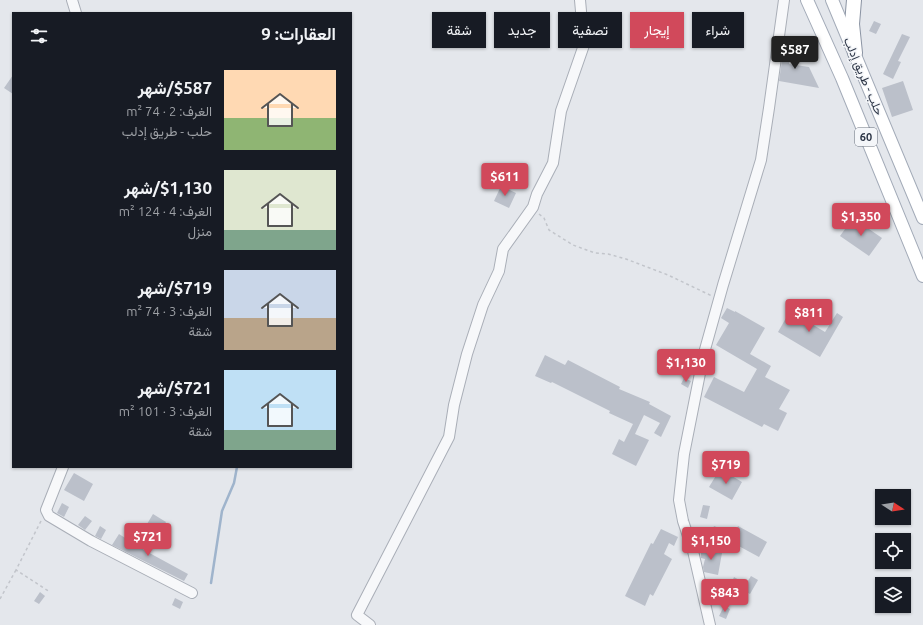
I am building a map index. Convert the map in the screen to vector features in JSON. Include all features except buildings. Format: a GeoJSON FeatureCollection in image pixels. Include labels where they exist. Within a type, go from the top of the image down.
{"type":"FeatureCollection","features":[{"type":"Feature","properties":{"kind":"highway"},"geometry":{"type":"LineString","coordinates":[[854,0],[852,24],[855,53]]}},
{"type":"Feature","properties":{"kind":"main road","name":"حلب - طريق إدلب"},"geometry":{"type":"LineString","coordinates":[[807,0],[835,63],[923,276]]}},
{"type":"Feature","properties":{"kind":"main road","name":"حلب - طريق إدلب"},"geometry":{"type":"LineString","coordinates":[[832,0],[923,218]]}},
{"type":"Feature","properties":{"kind":"main road"},"geometry":{"type":"LineString","coordinates":[[835,63],[855,53]]}},
{"type":"Feature","properties":{"kind":"street"},"geometry":{"type":"LineString","coordinates":[[370,625],[357,615],[450,437],[454,405],[467,354],[483,305],[499,271],[503,249],[533,207],[537,194],[553,163],[561,111],[584,45],[580,0]]}},
{"type":"Feature","properties":{"kind":"street"},"geometry":{"type":"LineString","coordinates":[[710,625],[693,551],[683,521],[680,500],[686,446],[704,353],[761,160],[784,0]]}},
{"type":"Feature","properties":{"kind":"street"},"geometry":{"type":"LineString","coordinates":[[63,468],[46,510],[50,516],[91,541],[192,593]]}},
{"type":"Feature","properties":{"kind":"path"},"geometry":{"type":"LineString","coordinates":[[533,207],[544,218],[549,230],[574,245],[595,254],[608,254],[626,258],[668,275],[719,299]]}},
{"type":"Feature","properties":{"kind":"path"},"geometry":{"type":"LineString","coordinates":[[0,600],[46,510]]}},
{"type":"Feature","properties":{"kind":"path"},"geometry":{"type":"LineString","coordinates":[[16,570],[50,592]]}},
{"type":"Feature","properties":{"kind":"waterway"},"geometry":{"type":"LineString","coordinates":[[211,583],[222,511],[234,483],[237,468]]}}]}
